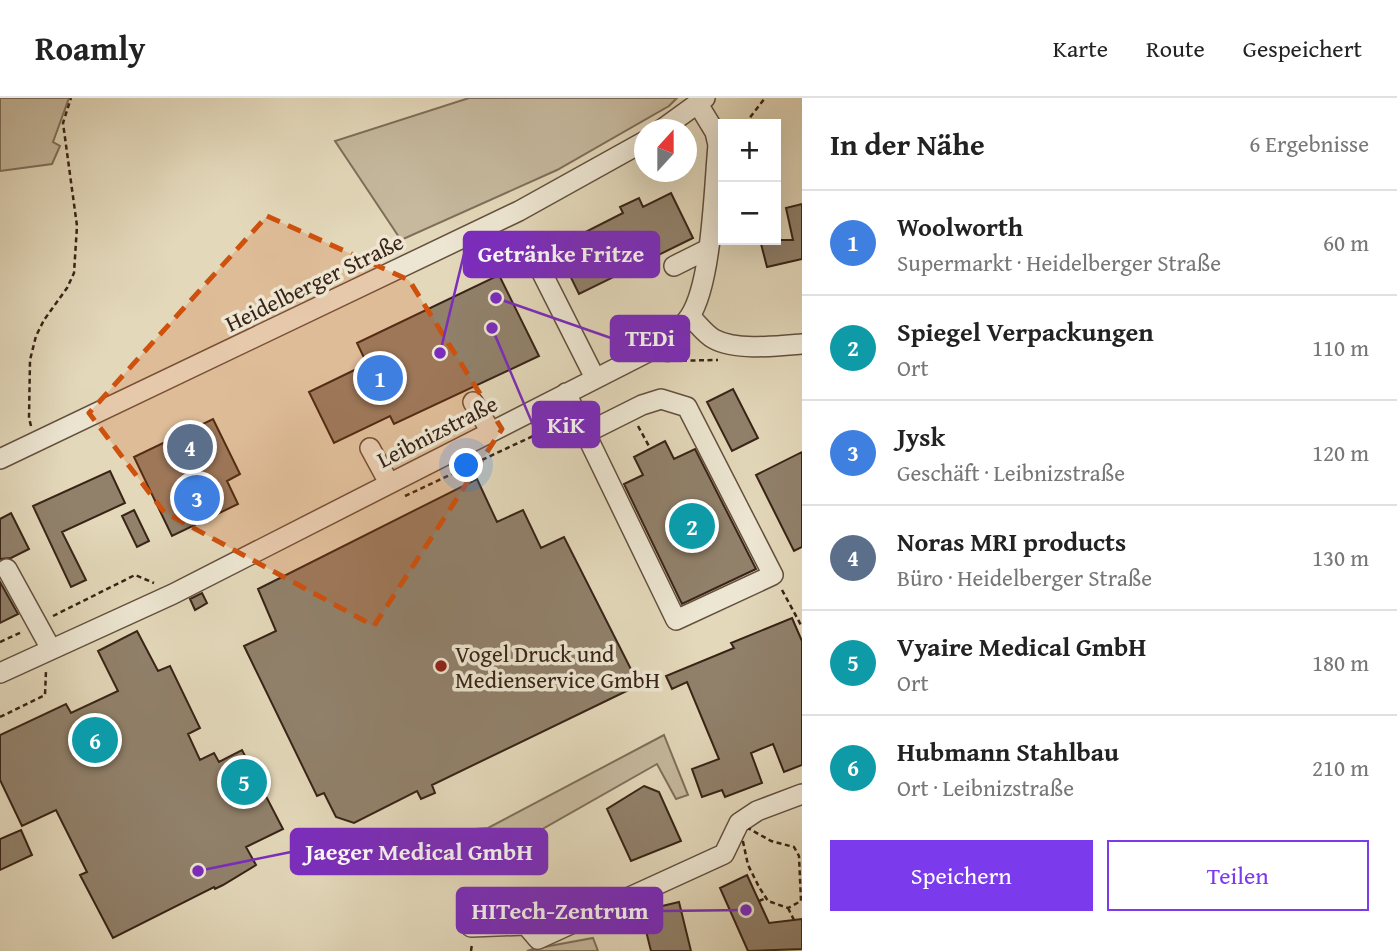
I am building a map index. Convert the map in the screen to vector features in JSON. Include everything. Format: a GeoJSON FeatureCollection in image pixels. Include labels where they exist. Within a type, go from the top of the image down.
{"type":"FeatureCollection","features":[{"type":"Feature","properties":{"kind":"street"},"geometry":{"type":"LineString","coordinates":[[677,119],[702,101]]}},
{"type":"Feature","properties":{"kind":"street","name":"Leibnizstraße"},"geometry":{"type":"LineString","coordinates":[[0,673],[173,593],[648,352],[671,335],[690,316],[703,284],[708,249],[718,145],[702,101]]}},
{"type":"Feature","properties":{"kind":"street","name":"Heidelberger Straße"},"geometry":{"type":"LineString","coordinates":[[0,459],[519,211],[634,147]]}},
{"type":"Feature","properties":{"kind":"street"},"geometry":{"type":"LineString","coordinates":[[674,266],[708,249]]}},
{"type":"Feature","properties":{"kind":"street"},"geometry":{"type":"LineString","coordinates":[[536,261],[596,378]]}},
{"type":"Feature","properties":{"kind":"street"},"geometry":{"type":"LineString","coordinates":[[690,316],[714,339],[730,344],[771,347],[802,344]]}},
{"type":"Feature","properties":{"kind":"street"},"geometry":{"type":"LineString","coordinates":[[566,393],[676,621],[773,576],[687,407],[661,399],[586,433]]}},
{"type":"Feature","properties":{"kind":"street"},"geometry":{"type":"LineString","coordinates":[[473,402],[490,430]]}},
{"type":"Feature","properties":{"kind":"street"},"geometry":{"type":"LineString","coordinates":[[370,448],[389,483]]}},
{"type":"Feature","properties":{"kind":"street"},"geometry":{"type":"LineString","coordinates":[[7,569],[51,649]]}},
{"type":"Feature","properties":{"kind":"street"},"geometry":{"type":"LineString","coordinates":[[471,926],[526,925],[538,939],[724,854],[739,823],[757,811],[802,794]]}},
{"type":"Feature","properties":{"kind":"path"},"geometry":{"type":"LineString","coordinates":[[36,442],[29,418],[30,360],[36,336],[44,320],[67,288],[74,273],[77,250],[77,226],[63,123],[72,98]]}},
{"type":"Feature","properties":{"kind":"path"},"geometry":{"type":"LineString","coordinates":[[750,119],[765,98]]}},
{"type":"Feature","properties":{"kind":"path"},"geometry":{"type":"LineString","coordinates":[[630,411],[650,448]]}},
{"type":"Feature","properties":{"kind":"path"},"geometry":{"type":"LineString","coordinates":[[773,576],[802,627]]}},
{"type":"Feature","properties":{"kind":"path"},"geometry":{"type":"LineString","coordinates":[[739,823],[771,841],[794,847],[799,856],[801,901],[788,908]]}},
{"type":"Feature","properties":{"kind":"path"},"geometry":{"type":"LineString","coordinates":[[739,823],[748,865],[766,898],[788,908],[794,920]]}},
{"type":"Feature","properties":{"kind":"path"},"geometry":{"type":"LineString","coordinates":[[759,901],[766,898]]}},
{"type":"Feature","properties":{"kind":"highlighted area"},"geometry":{"type":"Polygon","coordinates":[[[267,216],[409,280],[502,429],[374,626],[164,512],[89,413],[267,216]]]}},
{"type":"Feature","properties":{"kind":"shaded area"},"geometry":{"type":"Polygon","coordinates":[[[0,98],[69,98],[53,142],[60,146],[52,164],[0,171],[0,98]]]}},
{"type":"Feature","properties":{"kind":"shaded area"},"geometry":{"type":"Polygon","coordinates":[[[469,98],[677,98],[646,119],[634,119],[634,126],[557,170],[401,240],[335,141],[469,98]]]}},
{"type":"Feature","properties":{"kind":"shaded area"},"geometry":{"type":"Polygon","coordinates":[[[664,735],[688,795],[676,799],[657,764],[537,832],[478,860],[316,869],[305,842],[488,828],[664,735]]]}},
{"type":"Feature","properties":{"kind":"shaded area"},"geometry":{"type":"Polygon","coordinates":[[[593,938],[598,951],[527,951],[533,949],[593,938]]]}},
{"type":"Feature","properties":{"kind":"building"},"geometry":{"type":"Polygon","coordinates":[[[671,193],[693,238],[579,294],[556,247],[623,213],[620,207],[639,198],[643,207],[671,193]]]}},
{"type":"Feature","properties":{"kind":"building"},"geometry":{"type":"Polygon","coordinates":[[[802,204],[802,259],[767,267],[761,245],[781,245],[781,240],[793,240],[786,208],[802,204]]]}},
{"type":"Feature","properties":{"kind":"building"},"geometry":{"type":"Polygon","coordinates":[[[499,275],[539,356],[394,424],[390,416],[334,443],[309,392],[367,364],[357,343],[499,275]]]}},
{"type":"Feature","properties":{"kind":"building"},"geometry":{"type":"Polygon","coordinates":[[[733,389],[758,438],[732,451],[707,402],[733,389]]]}},
{"type":"Feature","properties":{"kind":"building"},"geometry":{"type":"Polygon","coordinates":[[[213,419],[240,474],[227,481],[238,504],[172,536],[134,457],[213,419]]]}},
{"type":"Feature","properties":{"kind":"building"},"geometry":{"type":"Polygon","coordinates":[[[665,441],[674,459],[695,449],[756,569],[682,604],[624,484],[643,475],[634,457],[665,441]]]}},
{"type":"Feature","properties":{"kind":"building"},"geometry":{"type":"Polygon","coordinates":[[[802,452],[802,547],[794,551],[756,475],[802,452]]]}},
{"type":"Feature","properties":{"kind":"building"},"geometry":{"type":"Polygon","coordinates":[[[110,471],[125,503],[62,532],[86,580],[71,587],[33,506],[110,471]]]}},
{"type":"Feature","properties":{"kind":"building","name":"Vogel Druck und Medienservice GmbH"},"geometry":{"type":"Polygon","coordinates":[[[477,479],[497,522],[523,510],[541,548],[564,537],[639,685],[432,785],[435,793],[421,799],[417,791],[354,823],[336,817],[324,793],[317,796],[244,646],[276,631],[258,589],[477,479]]]}},
{"type":"Feature","properties":{"kind":"building"},"geometry":{"type":"Polygon","coordinates":[[[134,510],[149,541],[137,547],[122,516],[134,510]]]}},
{"type":"Feature","properties":{"kind":"building"},"geometry":{"type":"Polygon","coordinates":[[[11,513],[29,549],[11,558],[0,559],[0,519],[11,513]]]}},
{"type":"Feature","properties":{"kind":"building"},"geometry":{"type":"Polygon","coordinates":[[[0,582],[18,614],[0,623],[0,582]]]}},
{"type":"Feature","properties":{"kind":"building"},"geometry":{"type":"Polygon","coordinates":[[[202,593],[207,603],[195,610],[190,599],[202,593]]]}},
{"type":"Feature","properties":{"kind":"building"},"geometry":{"type":"Polygon","coordinates":[[[792,618],[802,641],[802,765],[784,772],[773,744],[751,753],[762,783],[725,797],[722,790],[702,797],[692,769],[719,759],[687,682],[672,689],[666,676],[734,648],[731,643],[792,618]]]}},
{"type":"Feature","properties":{"kind":"building"},"geometry":{"type":"Polygon","coordinates":[[[137,631],[158,671],[170,666],[200,728],[188,734],[200,760],[214,753],[219,762],[242,750],[283,829],[246,847],[256,865],[223,885],[215,889],[214,887],[113,938],[80,875],[87,872],[56,810],[22,826],[0,780],[0,735],[66,704],[71,713],[118,691],[98,651],[137,631]]]}},
{"type":"Feature","properties":{"kind":"building"},"geometry":{"type":"Polygon","coordinates":[[[644,786],[659,792],[681,841],[631,861],[607,809],[644,786]]]}},
{"type":"Feature","properties":{"kind":"building"},"geometry":{"type":"Polygon","coordinates":[[[21,830],[32,855],[0,870],[0,839],[21,830]]]}},
{"type":"Feature","properties":{"kind":"building"},"geometry":{"type":"Polygon","coordinates":[[[747,875],[769,923],[802,919],[802,949],[748,951],[720,888],[747,875]]]}},
{"type":"Feature","properties":{"kind":"building"},"geometry":{"type":"Polygon","coordinates":[[[679,902],[691,951],[651,951],[641,911],[679,902]]]}},
{"type":"Feature","properties":{"kind":"place","name":"TEDi"},"geometry":{"type":"Point","coordinates":[496,298]}},
{"type":"Feature","properties":{"kind":"place","name":"KiK"},"geometry":{"type":"Point","coordinates":[492,328]}},
{"type":"Feature","properties":{"kind":"place","name":"Getränke Fritze"},"geometry":{"type":"Point","coordinates":[440,353]}},
{"type":"Feature","properties":{"kind":"place","name":"Woolworth"},"geometry":{"type":"Point","coordinates":[380,378]}},
{"type":"Feature","properties":{"kind":"place","name":"Noras MRI products"},"geometry":{"type":"Point","coordinates":[190,447]}},
{"type":"Feature","properties":{"kind":"place","name":"Jysk"},"geometry":{"type":"Point","coordinates":[197,498]}},
{"type":"Feature","properties":{"kind":"place","name":"Spiegel Verpackungen"},"geometry":{"type":"Point","coordinates":[692,526]}},
{"type":"Feature","properties":{"kind":"place","name":"Vogel Druck und Medienservice GmbH"},"geometry":{"type":"Point","coordinates":[441,666]}},
{"type":"Feature","properties":{"kind":"place","name":"Hubmann Stahlbau"},"geometry":{"type":"Point","coordinates":[95,740]}},
{"type":"Feature","properties":{"kind":"place","name":"Vyaire Medical GmbH"},"geometry":{"type":"Point","coordinates":[244,782]}},
{"type":"Feature","properties":{"kind":"place","name":"Jaeger Medical GmbH"},"geometry":{"type":"Point","coordinates":[198,871]}},
{"type":"Feature","properties":{"kind":"place","name":"HITech-Zentrum"},"geometry":{"type":"Point","coordinates":[746,910]}}]}
